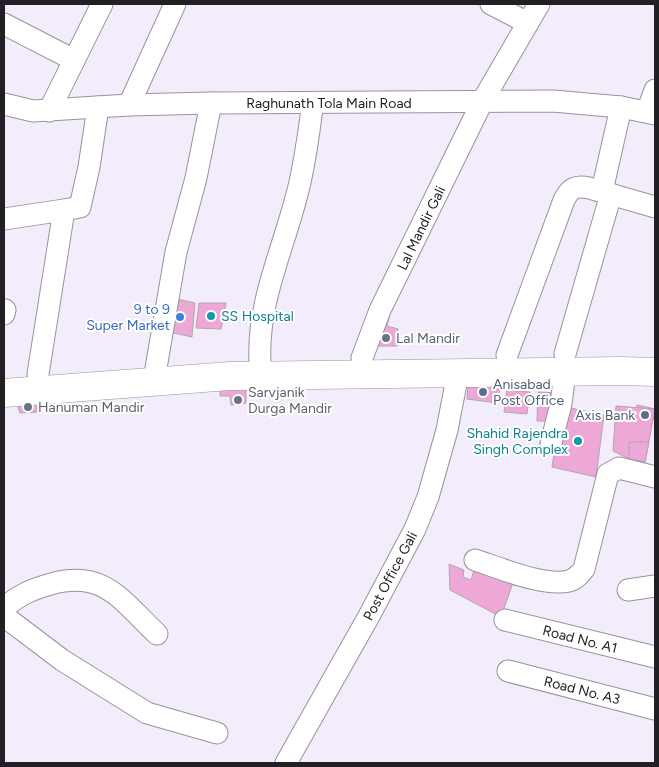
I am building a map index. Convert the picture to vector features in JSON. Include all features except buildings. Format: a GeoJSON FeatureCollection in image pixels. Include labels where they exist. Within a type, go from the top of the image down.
{"type":"FeatureCollection","features":[{"type":"Feature","properties":{"kind":"highway"},"geometry":{"type":"LineString","coordinates":[[4,393],[230,376],[458,373],[655,353]]}},
{"type":"Feature","properties":{"kind":"highway"},"geometry":{"type":"LineString","coordinates":[[4,377],[260,362],[506,355],[655,372]]}},
{"type":"Feature","properties":{"kind":"street"},"geometry":{"type":"LineString","coordinates":[[49,111],[102,4]]}},
{"type":"Feature","properties":{"kind":"street"},"geometry":{"type":"LineString","coordinates":[[129,105],[175,4]]}},
{"type":"Feature","properties":{"kind":"street"},"geometry":{"type":"LineString","coordinates":[[492,4],[528,23]]}},
{"type":"Feature","properties":{"kind":"street","name":"Lal Mandir Gali"},"geometry":{"type":"LineString","coordinates":[[362,358],[380,310],[482,100],[539,4]]}},
{"type":"Feature","properties":{"kind":"street"},"geometry":{"type":"LineString","coordinates":[[4,24],[74,60]]}},
{"type":"Feature","properties":{"kind":"street"},"geometry":{"type":"LineString","coordinates":[[651,113],[655,90]]}},
{"type":"Feature","properties":{"kind":"street","name":"Raghunath Tola Main Road"},"geometry":{"type":"LineString","coordinates":[[4,104],[33,111],[49,111],[129,105],[211,103],[395,104],[482,100],[570,102],[621,106],[651,113]]}},
{"type":"Feature","properties":{"kind":"street"},"geometry":{"type":"LineString","coordinates":[[156,368],[176,252],[196,178],[211,103]]}},
{"type":"Feature","properties":{"kind":"street"},"geometry":{"type":"LineString","coordinates":[[260,362],[259,340],[262,320],[272,278],[298,190],[312,103]]}},
{"type":"Feature","properties":{"kind":"street"},"geometry":{"type":"LineString","coordinates":[[551,443],[560,404],[565,363],[606,193],[621,106]]}},
{"type":"Feature","properties":{"kind":"street"},"geometry":{"type":"LineString","coordinates":[[4,219],[80,207],[92,153],[98,107]]}},
{"type":"Feature","properties":{"kind":"street"},"geometry":{"type":"LineString","coordinates":[[506,355],[567,194],[578,186],[655,207]]}},
{"type":"Feature","properties":{"kind":"street"},"geometry":{"type":"LineString","coordinates":[[38,374],[64,210]]}},
{"type":"Feature","properties":{"kind":"street","name":"Post Office Gali"},"geometry":{"type":"LineString","coordinates":[[286,763],[369,616],[415,529],[428,497],[447,430],[458,373]]}},
{"type":"Feature","properties":{"kind":"street"},"geometry":{"type":"LineString","coordinates":[[475,560],[550,581],[570,581],[584,569],[608,474],[619,468],[655,477]]}},
{"type":"Feature","properties":{"kind":"street"},"geometry":{"type":"LineString","coordinates":[[4,608],[20,595],[38,588],[60,581],[87,580],[96,582],[119,598],[157,634]]}},
{"type":"Feature","properties":{"kind":"street"},"geometry":{"type":"LineString","coordinates":[[628,590],[655,586]]}},
{"type":"Feature","properties":{"kind":"street"},"geometry":{"type":"LineString","coordinates":[[4,616],[62,660],[147,713],[218,733]]}},
{"type":"Feature","properties":{"kind":"street","name":"Road No. A1"},"geometry":{"type":"LineString","coordinates":[[505,620],[655,657]]}},
{"type":"Feature","properties":{"kind":"street","name":"Road No. A3"},"geometry":{"type":"LineString","coordinates":[[508,671],[655,709]]}},
{"type":"Feature","properties":{"kind":"place","name":"SS Hospital"},"geometry":{"type":"Point","coordinates":[211,316]}},
{"type":"Feature","properties":{"kind":"place","name":"9 to 9 Super Market"},"geometry":{"type":"Point","coordinates":[180,317]}},
{"type":"Feature","properties":{"kind":"place","name":"Lal Mandir"},"geometry":{"type":"Point","coordinates":[386,338]}},
{"type":"Feature","properties":{"kind":"place","name":"Anisabad Post Office"},"geometry":{"type":"Point","coordinates":[483,392]}},
{"type":"Feature","properties":{"kind":"place","name":"Sarvjanik Durga Mandir"},"geometry":{"type":"Point","coordinates":[238,400]}},
{"type":"Feature","properties":{"kind":"place","name":"Hanuman Mandir"},"geometry":{"type":"Point","coordinates":[28,407]}},
{"type":"Feature","properties":{"kind":"place","name":"Axis Bank"},"geometry":{"type":"Point","coordinates":[645,415]}},
{"type":"Feature","properties":{"kind":"place","name":"Shahid Rajendra Singh Complex"},"geometry":{"type":"Point","coordinates":[578,441]}}]}
